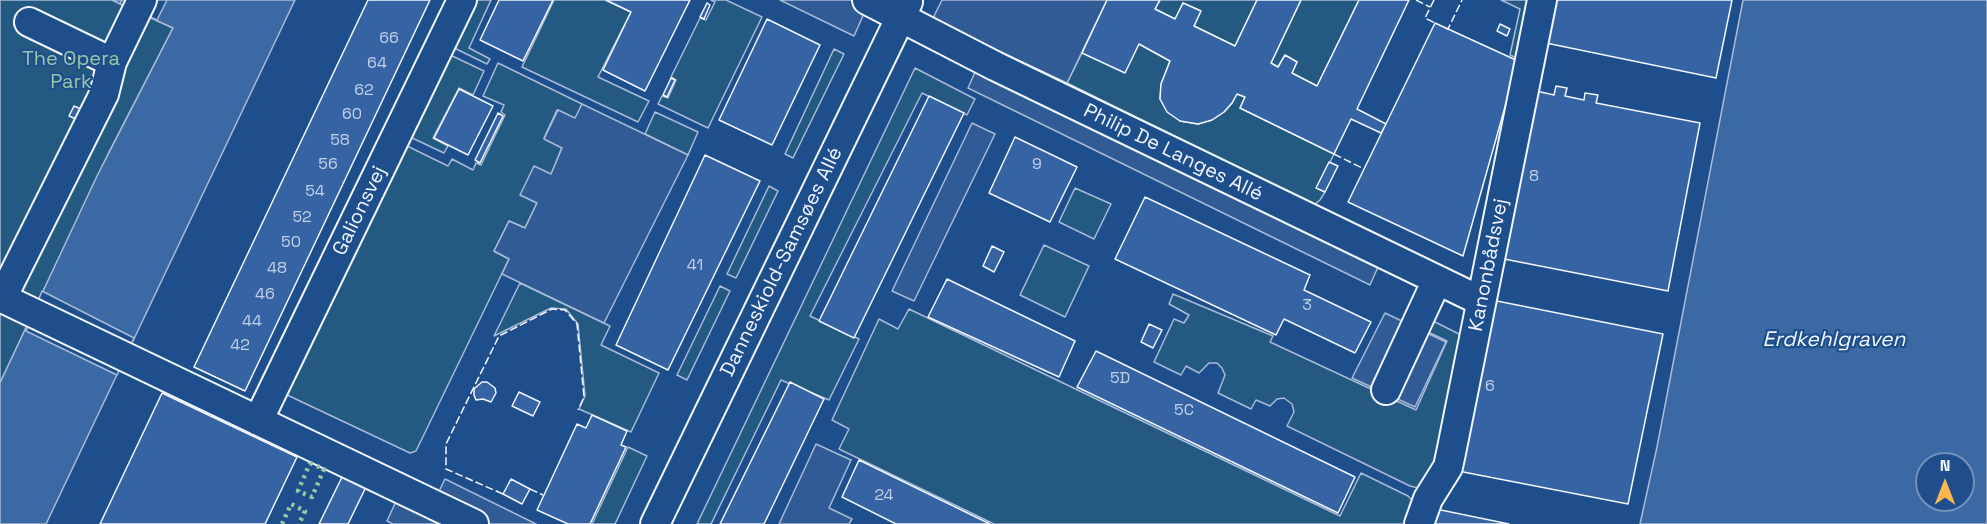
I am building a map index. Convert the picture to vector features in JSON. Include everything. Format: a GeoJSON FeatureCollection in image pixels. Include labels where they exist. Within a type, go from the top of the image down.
{"type":"FeatureCollection","features":[{"type":"Feature","properties":{"kind":"street","name":"Galionsvej"},"geometry":{"type":"LineString","coordinates":[[258,421],[462,0]]}},
{"type":"Feature","properties":{"kind":"street","name":"Philip De Langes Allé"},"geometry":{"type":"LineString","coordinates":[[867,0],[905,9],[995,66],[1481,301]]}},
{"type":"Feature","properties":{"kind":"street","name":"Kanonbådsvej"},"geometry":{"type":"LineString","coordinates":[[1419,524],[1428,499],[1448,467],[1542,0]]}},
{"type":"Feature","properties":{"kind":"street"},"geometry":{"type":"LineString","coordinates":[[138,8],[112,62],[104,94],[2,298],[474,524]]}},
{"type":"Feature","properties":{"kind":"street","name":"Danneskiold-Samsøes Allé"},"geometry":{"type":"LineString","coordinates":[[655,524],[905,9]]}},
{"type":"Feature","properties":{"kind":"street"},"geometry":{"type":"LineString","coordinates":[[29,22],[112,62]]}},
{"type":"Feature","properties":{"kind":"street"},"geometry":{"type":"LineString","coordinates":[[1386,390],[1437,280]]}},
{"type":"Feature","properties":{"kind":"green space","name":"The Opera Park"},"geometry":{"type":"Polygon","coordinates":[[[0,0],[112,0],[173,28],[109,152],[0,383],[0,0]]]}},
{"type":"Feature","properties":{"kind":"green space"},"geometry":{"type":"Polygon","coordinates":[[[470,0],[491,0],[469,48],[490,59],[487,64],[448,45],[470,0]]]}},
{"type":"Feature","properties":{"kind":"green space"},"geometry":{"type":"Polygon","coordinates":[[[554,0],[605,0],[631,12],[598,77],[649,101],[638,122],[522,67],[554,0]]]}},
{"type":"Feature","properties":{"kind":"green space"},"geometry":{"type":"Polygon","coordinates":[[[711,0],[726,0],[762,17],[708,128],[658,104],[662,96],[668,98],[676,80],[671,77],[700,18],[706,20],[715,2],[711,0]]]}},
{"type":"Feature","properties":{"kind":"green space"},"geometry":{"type":"Polygon","coordinates":[[[1160,0],[1257,0],[1235,46],[1194,26],[1201,11],[1183,3],[1175,19],[1155,9],[1160,0]]]}},
{"type":"Feature","properties":{"kind":"green space"},"geometry":{"type":"Polygon","coordinates":[[[1301,0],[1359,0],[1317,86],[1292,73],[1297,62],[1285,55],[1278,67],[1271,63],[1301,0]]]}},
{"type":"Feature","properties":{"kind":"green space"},"geometry":{"type":"Polygon","coordinates":[[[1501,0],[1530,0],[1519,59],[1510,55],[1520,9],[1501,0]]]}},
{"type":"Feature","properties":{"kind":"green space"},"geometry":{"type":"Polygon","coordinates":[[[1139,44],[1170,61],[1161,84],[1160,99],[1180,121],[1198,124],[1212,120],[1224,112],[1237,94],[1245,97],[1240,108],[1334,154],[1317,188],[1325,192],[1320,200],[1314,205],[1067,83],[1082,53],[1139,44]]]}},
{"type":"Feature","properties":{"kind":"green space"},"geometry":{"type":"Polygon","coordinates":[[[834,49],[844,54],[793,158],[785,154],[834,49]]]}},
{"type":"Feature","properties":{"kind":"green space"},"geometry":{"type":"Polygon","coordinates":[[[448,54],[484,71],[473,95],[459,88],[433,138],[448,146],[444,153],[408,136],[448,54]]]}},
{"type":"Feature","properties":{"kind":"green space"},"geometry":{"type":"Polygon","coordinates":[[[498,63],[582,104],[576,119],[557,110],[544,138],[562,147],[551,175],[521,195],[537,203],[525,228],[509,221],[494,251],[509,259],[416,451],[410,453],[283,393],[403,144],[448,166],[452,159],[473,170],[476,163],[481,165],[505,115],[501,112],[504,105],[483,96],[498,63]]]}},
{"type":"Feature","properties":{"kind":"green space"},"geometry":{"type":"Polygon","coordinates":[[[915,68],[975,99],[967,115],[922,93],[810,316],[859,339],[829,400],[781,380],[711,524],[697,524],[915,68]]]}},
{"type":"Feature","properties":{"kind":"green space"},"geometry":{"type":"Polygon","coordinates":[[[655,112],[698,132],[688,155],[645,134],[655,112]]]}},
{"type":"Feature","properties":{"kind":"green space"},"geometry":{"type":"Polygon","coordinates":[[[769,186],[778,191],[736,278],[727,274],[769,186]]]}},
{"type":"Feature","properties":{"kind":"green space"},"geometry":{"type":"Polygon","coordinates":[[[1075,188],[1111,204],[1094,239],[1059,222],[1075,188]]]}},
{"type":"Feature","properties":{"kind":"green space"},"geometry":{"type":"Polygon","coordinates":[[[1044,245],[1089,266],[1065,317],[1020,295],[1044,245]]]}},
{"type":"Feature","properties":{"kind":"green space"},"geometry":{"type":"Polygon","coordinates":[[[520,283],[610,326],[601,345],[659,373],[631,432],[579,409],[585,396],[578,324],[566,309],[551,308],[494,336],[520,283]]]}},
{"type":"Feature","properties":{"kind":"green space"},"geometry":{"type":"Polygon","coordinates":[[[720,286],[730,291],[687,380],[677,375],[720,286]]]}},
{"type":"Feature","properties":{"kind":"green space"},"geometry":{"type":"Polygon","coordinates":[[[1173,294],[1273,336],[1270,342],[1416,410],[1447,341],[1428,332],[1433,321],[1463,336],[1444,451],[1422,489],[1410,486],[1287,426],[1294,412],[1292,404],[1284,398],[1277,399],[1270,406],[1256,400],[1251,409],[1218,393],[1225,375],[1217,363],[1209,363],[1199,373],[1186,366],[1181,375],[1154,362],[1174,319],[1184,323],[1189,315],[1169,304],[1173,294]]]}},
{"type":"Feature","properties":{"kind":"green space"},"geometry":{"type":"Polygon","coordinates":[[[909,309],[1340,516],[1361,473],[1408,496],[1415,503],[1411,524],[994,524],[839,449],[849,429],[832,420],[879,319],[898,329],[909,309]]]}},
{"type":"Feature","properties":{"kind":"green space"},"geometry":{"type":"Polygon","coordinates":[[[628,447],[647,456],[615,524],[592,524],[628,447]]]}},
{"type":"Feature","properties":{"kind":"shaded area"},"geometry":{"type":"Polygon","coordinates":[[[780,0],[870,0],[854,36],[780,0]]]}},
{"type":"Feature","properties":{"kind":"shaded area"},"geometry":{"type":"Polygon","coordinates":[[[942,0],[1107,0],[1067,83],[932,20],[942,0]]]}},
{"type":"Feature","properties":{"kind":"shaded area"},"geometry":{"type":"Polygon","coordinates":[[[976,70],[1378,267],[1370,285],[968,88],[976,70]]]}},
{"type":"Feature","properties":{"kind":"shaded area"},"geometry":{"type":"Polygon","coordinates":[[[582,104],[688,155],[604,323],[502,274],[509,259],[494,251],[509,221],[525,228],[537,203],[520,195],[534,166],[551,174],[562,148],[544,139],[558,110],[575,118],[582,104]]]}},
{"type":"Feature","properties":{"kind":"shaded area"},"geometry":{"type":"Polygon","coordinates":[[[972,123],[995,134],[914,301],[892,291],[972,123]]]}},
{"type":"Feature","properties":{"kind":"shaded area"},"geometry":{"type":"Polygon","coordinates":[[[1385,313],[1446,342],[1415,407],[1352,378],[1385,313]]]}},
{"type":"Feature","properties":{"kind":"shaded area"},"geometry":{"type":"Polygon","coordinates":[[[816,444],[851,460],[829,508],[852,519],[849,524],[779,524],[816,444]]]}},
{"type":"Feature","properties":{"kind":"shaded area"},"geometry":{"type":"Polygon","coordinates":[[[445,479],[536,524],[393,524],[387,521],[398,497],[429,512],[445,479]]]}},
{"type":"Feature","properties":{"kind":"water"},"geometry":{"type":"Polygon","coordinates":[[[112,0],[295,0],[46,524],[0,524],[0,383],[97,176],[173,28],[112,0]]]}},
{"type":"Feature","properties":{"kind":"water","name":"Erdkehlgraven"},"geometry":{"type":"Polygon","coordinates":[[[1743,0],[1987,0],[1987,524],[1640,524],[1657,447],[1743,0]]]}},
{"type":"Feature","properties":{"kind":"pier"},"geometry":{"type":"Polygon","coordinates":[[[122,0],[167,0],[157,20],[120,4],[122,0]]]}},
{"type":"Feature","properties":{"kind":"pier"},"geometry":{"type":"Polygon","coordinates":[[[42,291],[134,338],[117,375],[26,331],[42,291]]]}},
{"type":"Feature","properties":{"kind":"building"},"geometry":{"type":"Polygon","coordinates":[[[368,0],[430,0],[245,391],[194,367],[368,0]]]}},
{"type":"Feature","properties":{"kind":"building"},"geometry":{"type":"Polygon","coordinates":[[[499,0],[553,0],[523,61],[480,40],[499,0]]]}},
{"type":"Feature","properties":{"kind":"building"},"geometry":{"type":"Polygon","coordinates":[[[606,0],[690,0],[645,91],[603,70],[631,12],[606,0]]]}},
{"type":"Feature","properties":{"kind":"building"},"geometry":{"type":"Polygon","coordinates":[[[1107,0],[1160,0],[1155,9],[1175,19],[1183,3],[1201,11],[1194,26],[1235,46],[1257,0],[1301,0],[1271,63],[1278,67],[1285,55],[1297,62],[1292,73],[1317,86],[1359,0],[1409,0],[1357,109],[1386,124],[1381,133],[1351,119],[1334,154],[1240,108],[1245,97],[1237,94],[1224,112],[1212,120],[1198,124],[1180,121],[1167,112],[1160,99],[1161,84],[1170,61],[1139,44],[1125,73],[1082,53],[1107,0]]]}},
{"type":"Feature","properties":{"kind":"building"},"geometry":{"type":"Polygon","coordinates":[[[1555,0],[1732,0],[1716,78],[1546,43],[1555,0]]]}},
{"type":"Feature","properties":{"kind":"building"},"geometry":{"type":"Polygon","coordinates":[[[707,3],[710,5],[704,19],[700,17],[707,3]]]}},
{"type":"Feature","properties":{"kind":"building"},"geometry":{"type":"Polygon","coordinates":[[[767,19],[820,45],[772,145],[719,120],[767,19]]]}},
{"type":"Feature","properties":{"kind":"building"},"geometry":{"type":"Polygon","coordinates":[[[1435,23],[1518,61],[1463,256],[1348,202],[1435,23]]]}},
{"type":"Feature","properties":{"kind":"building"},"geometry":{"type":"Polygon","coordinates":[[[1500,24],[1510,29],[1507,36],[1497,31],[1500,24]]]}},
{"type":"Feature","properties":{"kind":"building"},"geometry":{"type":"Polygon","coordinates":[[[671,78],[675,80],[667,97],[663,95],[671,78]]]}},
{"type":"Feature","properties":{"kind":"building"},"geometry":{"type":"Polygon","coordinates":[[[1556,86],[1567,88],[1565,96],[1584,100],[1585,93],[1598,95],[1596,103],[1700,123],[1668,291],[1499,258],[1532,90],[1554,95],[1556,86]]]}},
{"type":"Feature","properties":{"kind":"building"},"geometry":{"type":"Polygon","coordinates":[[[459,89],[493,106],[468,155],[434,138],[459,89]]]}},
{"type":"Feature","properties":{"kind":"building"},"geometry":{"type":"Polygon","coordinates":[[[929,96],[964,113],[854,338],[819,321],[929,96]]]}},
{"type":"Feature","properties":{"kind":"building"},"geometry":{"type":"Polygon","coordinates":[[[74,106],[81,109],[76,119],[69,116],[74,106]]]}},
{"type":"Feature","properties":{"kind":"building"},"geometry":{"type":"Polygon","coordinates":[[[498,113],[503,116],[480,163],[475,160],[498,113]]]}},
{"type":"Feature","properties":{"kind":"building"},"geometry":{"type":"Polygon","coordinates":[[[1015,137],[1077,167],[1050,222],[989,193],[1015,137]]]}},
{"type":"Feature","properties":{"kind":"building"},"geometry":{"type":"Polygon","coordinates":[[[705,155],[760,181],[668,370],[616,345],[705,155]]]}},
{"type":"Feature","properties":{"kind":"building"},"geometry":{"type":"Polygon","coordinates":[[[1329,162],[1338,166],[1325,192],[1316,188],[1329,162]]]}},
{"type":"Feature","properties":{"kind":"building"},"geometry":{"type":"Polygon","coordinates":[[[1145,197],[1310,275],[1304,290],[1371,322],[1355,353],[1284,319],[1276,335],[1115,259],[1145,197]]]}},
{"type":"Feature","properties":{"kind":"building"},"geometry":{"type":"Polygon","coordinates":[[[992,246],[1004,252],[994,272],[983,266],[992,246]]]}},
{"type":"Feature","properties":{"kind":"building"},"geometry":{"type":"Polygon","coordinates":[[[947,279],[1075,341],[1059,377],[928,317],[947,279]]]}},
{"type":"Feature","properties":{"kind":"building"},"geometry":{"type":"Polygon","coordinates":[[[1492,300],[1663,334],[1628,504],[1458,471],[1492,300]]]}},
{"type":"Feature","properties":{"kind":"building"},"geometry":{"type":"Polygon","coordinates":[[[1149,324],[1162,330],[1153,348],[1141,342],[1149,324]]]}},
{"type":"Feature","properties":{"kind":"building"},"geometry":{"type":"Polygon","coordinates":[[[1096,351],[1355,477],[1338,513],[1077,387],[1096,351]]]}},
{"type":"Feature","properties":{"kind":"building"},"geometry":{"type":"Polygon","coordinates":[[[482,382],[487,382],[495,388],[496,393],[491,402],[483,399],[476,400],[474,389],[482,382]]]}},
{"type":"Feature","properties":{"kind":"building"},"geometry":{"type":"Polygon","coordinates":[[[790,382],[824,399],[764,524],[720,524],[790,382]]]}},
{"type":"Feature","properties":{"kind":"building"},"geometry":{"type":"Polygon","coordinates":[[[519,392],[540,402],[533,416],[512,406],[519,392]]]}},
{"type":"Feature","properties":{"kind":"building"},"geometry":{"type":"Polygon","coordinates":[[[162,393],[297,457],[265,524],[100,524],[162,393]]]}},
{"type":"Feature","properties":{"kind":"building"},"geometry":{"type":"Polygon","coordinates":[[[592,415],[627,431],[621,445],[626,447],[590,524],[568,524],[537,510],[577,424],[586,428],[592,415]]]}},
{"type":"Feature","properties":{"kind":"building"},"geometry":{"type":"Polygon","coordinates":[[[859,460],[990,524],[896,524],[842,497],[859,460]]]}},
{"type":"Feature","properties":{"kind":"building"},"geometry":{"type":"Polygon","coordinates":[[[343,475],[366,487],[348,524],[319,524],[343,475]]]}},
{"type":"Feature","properties":{"kind":"building"},"geometry":{"type":"Polygon","coordinates":[[[511,479],[530,489],[522,504],[503,494],[511,479]]]}},
{"type":"Feature","properties":{"kind":"building"},"geometry":{"type":"Polygon","coordinates":[[[1436,509],[1509,524],[1432,524],[1436,509]]]}},
{"type":"Feature","properties":{"kind":"hedge"},"geometry":{"type":"LineString","coordinates":[[310,463],[324,469],[312,497],[298,491],[310,463]]}},
{"type":"Feature","properties":{"kind":"hedge"},"geometry":{"type":"LineString","coordinates":[[282,524],[291,504],[305,511],[299,524]]}},
{"type":"Feature","properties":{"kind":"fence"},"geometry":{"type":"LineString","coordinates":[[1416,0],[1430,7]]}},
{"type":"Feature","properties":{"kind":"fence"},"geometry":{"type":"LineString","coordinates":[[1434,0],[1425,18],[1437,24]]}},
{"type":"Feature","properties":{"kind":"fence"},"geometry":{"type":"LineString","coordinates":[[1445,28],[1448,29],[1462,0]]}},
{"type":"Feature","properties":{"kind":"fence"},"geometry":{"type":"LineString","coordinates":[[1334,154],[1364,169]]}},
{"type":"Feature","properties":{"kind":"fence"},"geometry":{"type":"LineString","coordinates":[[503,494],[446,469],[446,444],[499,336],[552,309],[565,310],[577,324],[584,397],[578,410]]}},
{"type":"Feature","properties":{"kind":"fence"},"geometry":{"type":"LineString","coordinates":[[530,489],[543,495]]}}]}
